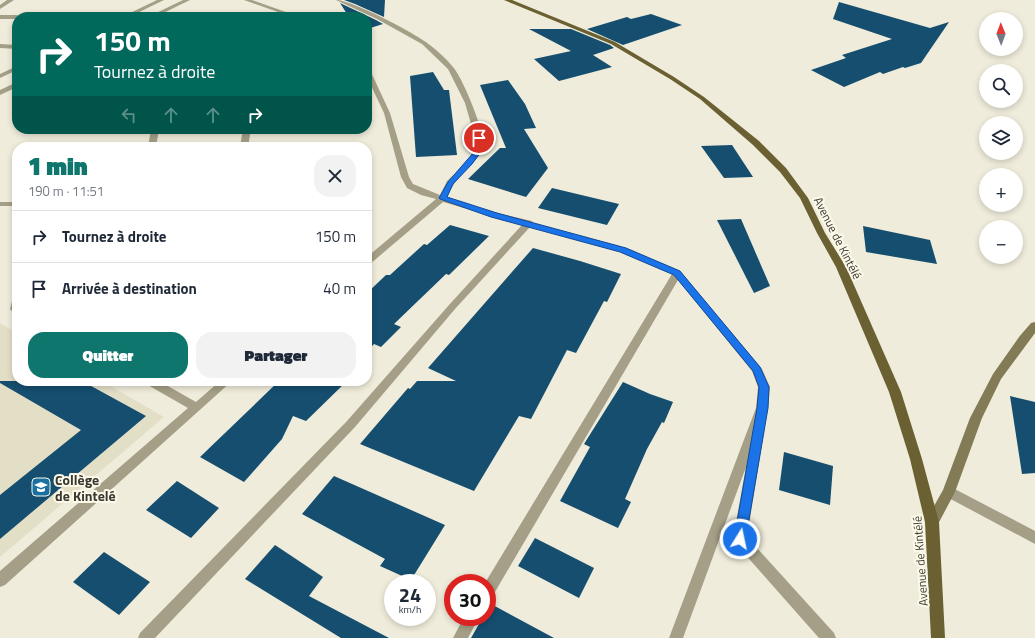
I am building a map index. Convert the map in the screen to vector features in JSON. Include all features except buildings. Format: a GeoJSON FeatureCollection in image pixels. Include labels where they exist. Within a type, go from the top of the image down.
{"type":"FeatureCollection","features":[{"type":"Feature","properties":{"kind":"main road","name":"Avenue de Kintélé"},"geometry":{"type":"LineString","coordinates":[[507,0],[594,34],[613,43],[672,78],[722,113],[756,143],[783,170],[804,198],[821,233],[841,267],[889,377],[916,459],[932,522],[938,638]]}},
{"type":"Feature","properties":{"kind":"street"},"geometry":{"type":"LineString","coordinates":[[0,7],[11,0]]}},
{"type":"Feature","properties":{"kind":"street"},"geometry":{"type":"LineString","coordinates":[[136,12],[161,0]]}},
{"type":"Feature","properties":{"kind":"street"},"geometry":{"type":"LineString","coordinates":[[161,12],[186,0]]}},
{"type":"Feature","properties":{"kind":"street"},"geometry":{"type":"LineString","coordinates":[[247,0],[282,12]]}},
{"type":"Feature","properties":{"kind":"street"},"geometry":{"type":"LineString","coordinates":[[339,0],[366,12]]}},
{"type":"Feature","properties":{"kind":"street"},"geometry":{"type":"LineString","coordinates":[[372,15],[417,39],[451,68],[468,103],[479,138],[477,152],[470,163],[450,183],[443,198],[372,258]]}},
{"type":"Feature","properties":{"kind":"street"},"geometry":{"type":"LineString","coordinates":[[0,17],[12,17]]}},
{"type":"Feature","properties":{"kind":"street"},"geometry":{"type":"LineString","coordinates":[[0,46],[12,47]]}},
{"type":"Feature","properties":{"kind":"street"},"geometry":{"type":"LineString","coordinates":[[0,76],[12,70]]}},
{"type":"Feature","properties":{"kind":"street"},"geometry":{"type":"LineString","coordinates":[[0,93],[12,87]]}},
{"type":"Feature","properties":{"kind":"street"},"geometry":{"type":"LineString","coordinates":[[372,88],[387,113],[405,177],[410,186],[424,193],[494,215],[529,223],[623,250],[677,273],[757,369],[764,387],[762,408],[740,539],[829,638]]}},
{"type":"Feature","properties":{"kind":"street"},"geometry":{"type":"LineString","coordinates":[[0,204],[12,204]]}},
{"type":"Feature","properties":{"kind":"street"},"geometry":{"type":"LineString","coordinates":[[145,638],[351,424],[452,307],[529,223]]}},
{"type":"Feature","properties":{"kind":"street"},"geometry":{"type":"LineString","coordinates":[[496,577],[677,273]]}},
{"type":"Feature","properties":{"kind":"street"},"geometry":{"type":"LineString","coordinates":[[932,522],[949,492],[979,411],[997,377],[1023,340],[1035,326]]}},
{"type":"Feature","properties":{"kind":"street"},"geometry":{"type":"LineString","coordinates":[[159,386],[196,408]]}},
{"type":"Feature","properties":{"kind":"street"},"geometry":{"type":"LineString","coordinates":[[0,580],[221,386]]}},
{"type":"Feature","properties":{"kind":"street"},"geometry":{"type":"LineString","coordinates":[[676,638],[762,408]]}},
{"type":"Feature","properties":{"kind":"street"},"geometry":{"type":"LineString","coordinates":[[949,492],[1035,538]]}},
{"type":"Feature","properties":{"kind":"street"},"geometry":{"type":"LineString","coordinates":[[460,638],[467,626]]}},
{"type":"Feature","properties":{"kind":"shaded area","name":"Collège de Kintelé"},"geometry":{"type":"Polygon","coordinates":[[[0,323],[12,330],[12,386],[111,386],[164,417],[0,557],[0,323]]]}},
{"type":"Feature","properties":{"kind":"place","name":"Collège de Kintelé"},"geometry":{"type":"Point","coordinates":[41,487]}},
{"type":"Feature","properties":{"kind":"route"},"geometry":{"type":"LineString","coordinates":[[479,138],[477,152],[470,163],[450,183],[443,198],[494,215],[529,223],[623,250],[677,273],[757,369],[764,387],[762,408],[740,539]]}}]}
